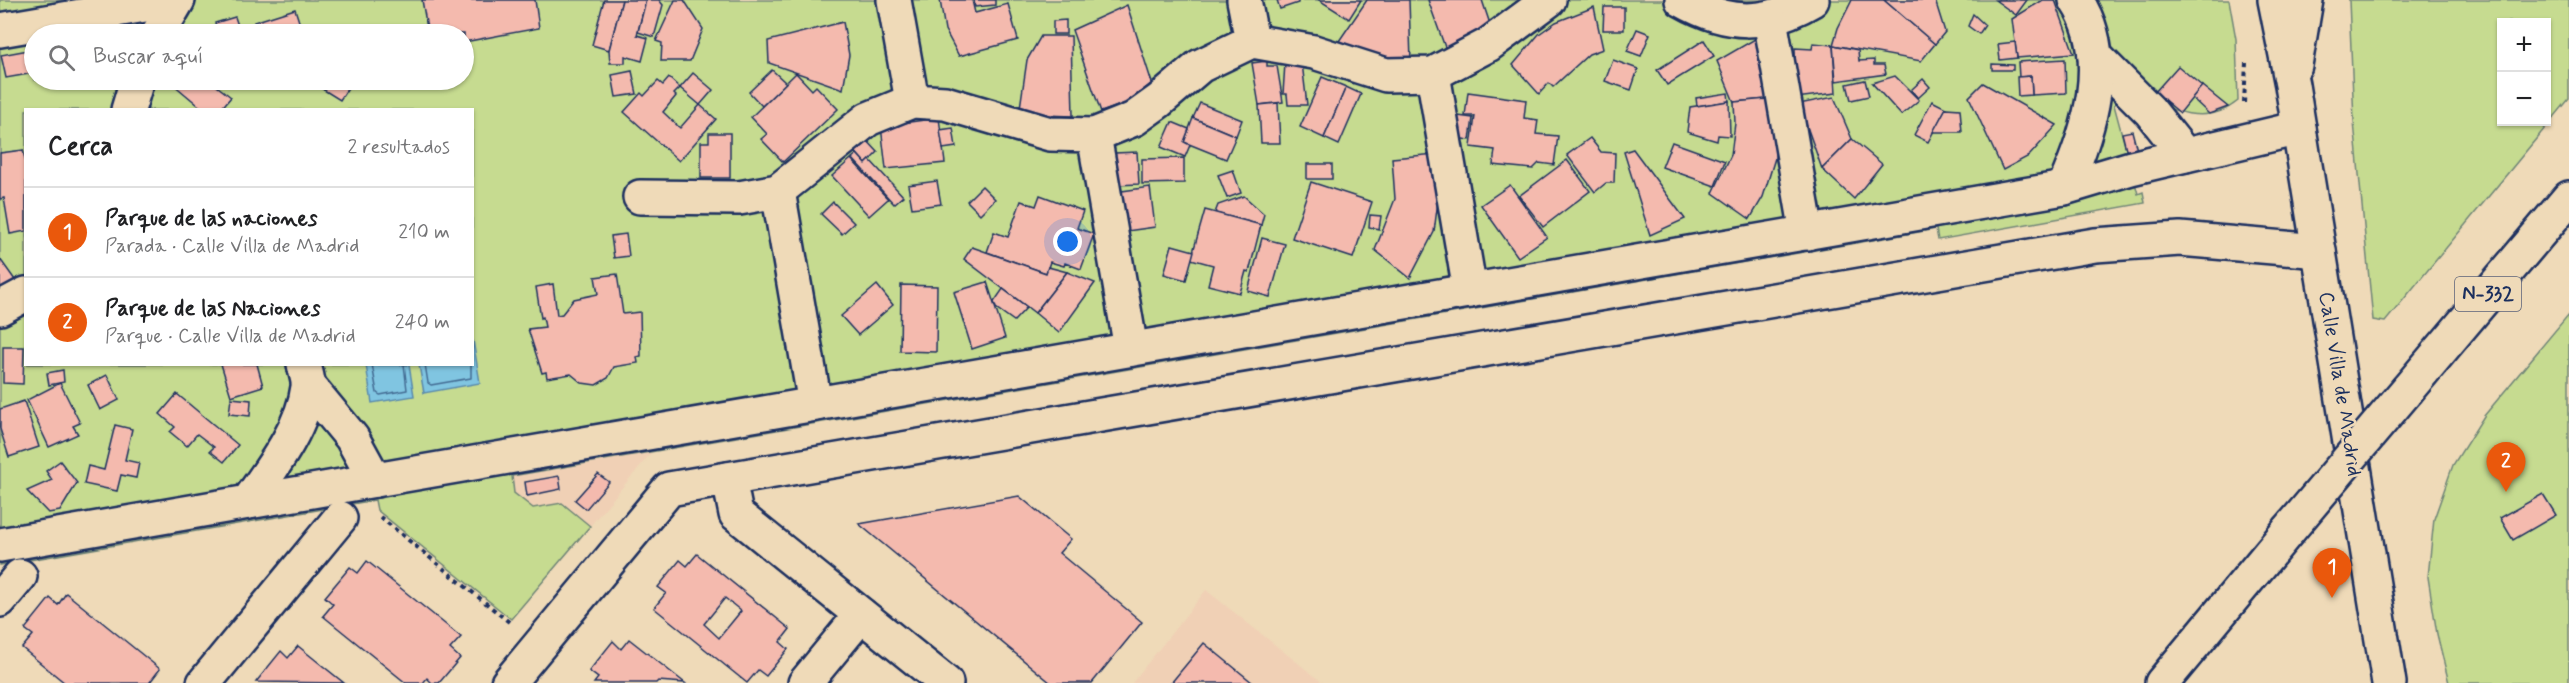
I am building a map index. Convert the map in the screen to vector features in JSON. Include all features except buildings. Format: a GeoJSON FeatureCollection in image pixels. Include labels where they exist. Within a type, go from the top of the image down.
{"type":"FeatureCollection","features":[{"type":"Feature","properties":{"kind":"main road"},"geometry":{"type":"LineString","coordinates":[[0,30],[46,11],[176,0]]}},
{"type":"Feature","properties":{"kind":"main road"},"geometry":{"type":"LineString","coordinates":[[163,24],[176,0]]}},
{"type":"Feature","properties":{"kind":"main road"},"geometry":{"type":"LineString","coordinates":[[894,0],[912,101]]}},
{"type":"Feature","properties":{"kind":"main road"},"geometry":{"type":"LineString","coordinates":[[1244,0],[1252,41]]}},
{"type":"Feature","properties":{"kind":"main road"},"geometry":{"type":"LineString","coordinates":[[640,197],[739,198],[778,191],[868,119],[912,101],[945,103],[1050,134],[1094,135],[1134,119],[1200,66],[1252,41],[1314,52],[1386,75],[1433,74],[1488,45],[1549,0]]}},
{"type":"Feature","properties":{"kind":"main road"},"geometry":{"type":"LineString","coordinates":[[1682,0],[1702,11],[1746,21],[1770,18],[1796,10],[1812,0]]}},
{"type":"Feature","properties":{"kind":"main road"},"geometry":{"type":"LineString","coordinates":[[2064,188],[2080,153],[2089,121],[2093,94],[2095,56],[2089,29],[2076,0]]}},
{"type":"Feature","properties":{"kind":"main road","name":"Calle Villa de Madrid"},"geometry":{"type":"LineString","coordinates":[[2275,0],[2292,85],[2389,683]]}},
{"type":"Feature","properties":{"kind":"main road"},"geometry":{"type":"LineString","coordinates":[[2292,85],[2306,0]]}},
{"type":"Feature","properties":{"kind":"main road"},"geometry":{"type":"LineString","coordinates":[[1770,18],[1807,233]]}},
{"type":"Feature","properties":{"kind":"main road"},"geometry":{"type":"LineString","coordinates":[[2095,56],[2150,111],[2185,155]]}},
{"type":"Feature","properties":{"kind":"main road"},"geometry":{"type":"LineString","coordinates":[[1433,74],[1470,291]]}},
{"type":"Feature","properties":{"kind":"main road"},"geometry":{"type":"LineString","coordinates":[[129,108],[134,90]]}},
{"type":"Feature","properties":{"kind":"main road"},"geometry":{"type":"LineString","coordinates":[[0,545],[248,502],[362,503],[815,404],[2064,188],[2185,155],[2299,128]]}},
{"type":"Feature","properties":{"kind":"main road"},"geometry":{"type":"LineString","coordinates":[[1094,135],[1131,350]]}},
{"type":"Feature","properties":{"kind":"main road"},"geometry":{"type":"LineString","coordinates":[[778,191],[815,404]]}},
{"type":"Feature","properties":{"kind":"main road","name":"N-332"},"geometry":{"type":"LineString","coordinates":[[2162,683],[2569,198]]}},
{"type":"Feature","properties":{"kind":"main road"},"geometry":{"type":"LineString","coordinates":[[508,683],[669,489],[2095,245],[2180,239],[2319,251]]}},
{"type":"Feature","properties":{"kind":"main road"},"geometry":{"type":"LineString","coordinates":[[0,308],[24,295]]}},
{"type":"Feature","properties":{"kind":"main road"},"geometry":{"type":"LineString","coordinates":[[306,375],[352,438],[362,503]]}},
{"type":"Feature","properties":{"kind":"main road"},"geometry":{"type":"LineString","coordinates":[[248,502],[296,427],[306,375]]}},
{"type":"Feature","properties":{"kind":"main road"},"geometry":{"type":"LineString","coordinates":[[729,479],[736,514],[946,683]]}},
{"type":"Feature","properties":{"kind":"main road"},"geometry":{"type":"LineString","coordinates":[[204,683],[362,503]]}},
{"type":"Feature","properties":{"kind":"main road"},"geometry":{"type":"LineString","coordinates":[[805,683],[861,615]]}},
{"type":"Feature","properties":{"kind":"path"},"geometry":{"type":"LineString","coordinates":[[362,503],[514,627]]}},
{"type":"Feature","properties":{"kind":"shaded area"},"geometry":{"type":"Polygon","coordinates":[[[652,452],[590,526],[562,503],[533,508],[514,493],[512,476],[652,452]]]}},
{"type":"Feature","properties":{"kind":"shaded area"},"geometry":{"type":"Polygon","coordinates":[[[1206,590],[1323,683],[1132,683],[1206,590]]]}},
{"type":"Feature","properties":{"kind":"green space"},"geometry":{"type":"Polygon","coordinates":[[[0,0],[2229,0],[2236,39],[2238,101],[2225,110],[2198,115],[2170,109],[2130,90],[2114,105],[2138,194],[2143,192],[2145,203],[1938,240],[1936,229],[512,476],[514,493],[533,508],[562,503],[590,526],[511,619],[377,510],[375,500],[0,565],[0,0]]]}},
{"type":"Feature","properties":{"kind":"green space"},"geometry":{"type":"Polygon","coordinates":[[[2349,0],[2569,0],[2569,99],[2551,121],[2551,18],[2497,18],[2497,126],[2547,126],[2385,322],[2373,320],[2354,122],[2349,0]]]}},
{"type":"Feature","properties":{"kind":"green space"},"geometry":{"type":"Polygon","coordinates":[[[2569,314],[2569,683],[2449,683],[2437,634],[2428,577],[2434,519],[2453,465],[2484,416],[2569,314]]]}},
{"type":"Feature","properties":{"kind":"water"},"geometry":{"type":"Polygon","coordinates":[[[474,346],[480,383],[424,393],[419,366],[474,366],[474,346]]]}},
{"type":"Feature","properties":{"kind":"water"},"geometry":{"type":"Polygon","coordinates":[[[366,366],[409,366],[414,396],[372,403],[366,366]]]}},
{"type":"Feature","properties":{"kind":"place","name":"Parque de las Naciones"},"geometry":{"type":"Point","coordinates":[2506,492]}},
{"type":"Feature","properties":{"kind":"place","name":"Parque de las naciones"},"geometry":{"type":"Point","coordinates":[2332,598]}}]}
